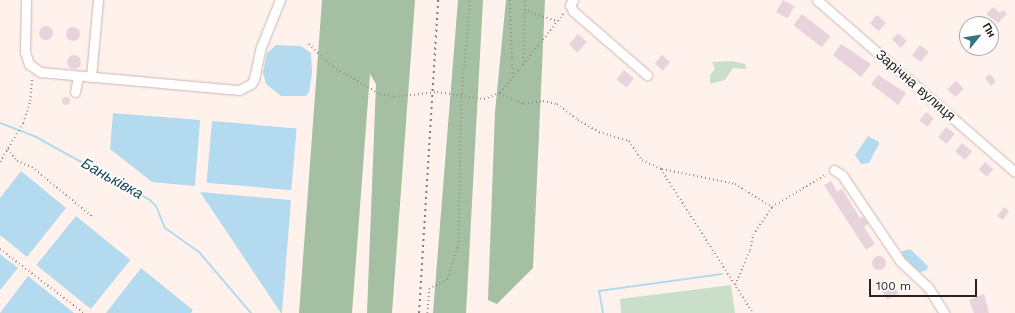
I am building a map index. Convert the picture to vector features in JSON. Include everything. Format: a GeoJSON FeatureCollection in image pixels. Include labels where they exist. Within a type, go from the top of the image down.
{"type":"FeatureCollection","features":[{"type":"Feature","properties":{"kind":"street"},"geometry":{"type":"LineString","coordinates":[[26,0],[25,52],[33,69],[57,75],[239,90],[246,88],[254,79],[261,47],[280,0]]}},
{"type":"Feature","properties":{"kind":"street"},"geometry":{"type":"LineString","coordinates":[[91,77],[98,0]]}},
{"type":"Feature","properties":{"kind":"street","name":"Зарічна вулиця"},"geometry":{"type":"LineString","coordinates":[[817,0],[1015,172]]}},
{"type":"Feature","properties":{"kind":"street"},"geometry":{"type":"LineString","coordinates":[[571,3],[647,75]]}},
{"type":"Feature","properties":{"kind":"street"},"geometry":{"type":"LineString","coordinates":[[75,92],[78,76]]}},
{"type":"Feature","properties":{"kind":"street"},"geometry":{"type":"LineString","coordinates":[[834,170],[842,176],[905,267],[928,286],[944,313]]}},
{"type":"Feature","properties":{"kind":"path"},"geometry":{"type":"LineString","coordinates":[[427,313],[429,290],[446,279],[458,246],[461,98],[470,0]]}},
{"type":"Feature","properties":{"kind":"path"},"geometry":{"type":"LineString","coordinates":[[510,0],[513,78]]}},
{"type":"Feature","properties":{"kind":"path"},"geometry":{"type":"LineString","coordinates":[[524,66],[525,0]]}},
{"type":"Feature","properties":{"kind":"path"},"geometry":{"type":"LineString","coordinates":[[309,44],[333,67],[380,94],[394,97],[437,92],[461,98],[484,99],[500,93],[524,66],[571,3]]}},
{"type":"Feature","properties":{"kind":"path"},"geometry":{"type":"LineString","coordinates":[[524,10],[557,21]]}},
{"type":"Feature","properties":{"kind":"path"},"geometry":{"type":"LineString","coordinates":[[0,162],[23,123],[30,101],[33,69]]}},
{"type":"Feature","properties":{"kind":"path"},"geometry":{"type":"LineString","coordinates":[[500,93],[524,104],[543,101],[557,104],[578,120],[599,132],[629,141],[642,160],[661,169],[735,184],[772,207]]}},
{"type":"Feature","properties":{"kind":"path"},"geometry":{"type":"LineString","coordinates":[[8,149],[17,161],[32,167],[94,218]]}},
{"type":"Feature","properties":{"kind":"path"},"geometry":{"type":"LineString","coordinates":[[661,169],[753,313]]}},
{"type":"Feature","properties":{"kind":"path"},"geometry":{"type":"LineString","coordinates":[[735,285],[750,250],[753,235],[772,207],[834,170]]}},
{"type":"Feature","properties":{"kind":"path"},"geometry":{"type":"LineString","coordinates":[[0,248],[84,313]]}},
{"type":"Feature","properties":{"kind":"green space"},"geometry":{"type":"Polygon","coordinates":[[[322,0],[415,0],[392,313],[367,313],[376,84],[370,74],[352,313],[299,313],[322,0]]]}},
{"type":"Feature","properties":{"kind":"green space"},"geometry":{"type":"Polygon","coordinates":[[[458,0],[483,0],[466,313],[433,313],[458,0]]]}},
{"type":"Feature","properties":{"kind":"green space"},"geometry":{"type":"Polygon","coordinates":[[[506,0],[545,0],[533,268],[497,304],[488,300],[495,112],[506,0]]]}},
{"type":"Feature","properties":{"kind":"green space"},"geometry":{"type":"Polygon","coordinates":[[[732,61],[745,64],[746,69],[733,68],[725,80],[710,84],[710,75],[715,69],[712,62],[732,61]]]}},
{"type":"Feature","properties":{"kind":"green space"},"geometry":{"type":"Polygon","coordinates":[[[731,285],[735,313],[621,313],[620,299],[731,285]]]}},
{"type":"Feature","properties":{"kind":"water"},"geometry":{"type":"Polygon","coordinates":[[[276,45],[301,46],[311,53],[312,73],[309,92],[306,96],[281,96],[266,84],[263,73],[267,53],[276,45]]]}},
{"type":"Feature","properties":{"kind":"water"},"geometry":{"type":"Polygon","coordinates":[[[113,113],[200,120],[195,186],[152,182],[110,149],[113,113]]]}},
{"type":"Feature","properties":{"kind":"water"},"geometry":{"type":"Polygon","coordinates":[[[212,121],[297,128],[291,190],[207,183],[212,121]]]}},
{"type":"Feature","properties":{"kind":"water"},"geometry":{"type":"Polygon","coordinates":[[[868,136],[879,142],[879,144],[869,163],[861,164],[855,155],[868,136]]]}},
{"type":"Feature","properties":{"kind":"water"},"geometry":{"type":"Polygon","coordinates":[[[21,171],[66,208],[27,257],[0,235],[0,198],[21,171]]]}},
{"type":"Feature","properties":{"kind":"water"},"geometry":{"type":"Polygon","coordinates":[[[200,192],[291,200],[282,313],[281,313],[200,192]]]}},
{"type":"Feature","properties":{"kind":"water"},"geometry":{"type":"Polygon","coordinates":[[[76,216],[130,260],[91,309],[36,265],[76,216]]]}},
{"type":"Feature","properties":{"kind":"water"},"geometry":{"type":"Polygon","coordinates":[[[910,249],[928,266],[927,270],[920,272],[903,256],[902,251],[910,249]]]}},
{"type":"Feature","properties":{"kind":"water"},"geometry":{"type":"Polygon","coordinates":[[[0,254],[18,268],[0,290],[0,254]]]}},
{"type":"Feature","properties":{"kind":"water"},"geometry":{"type":"Polygon","coordinates":[[[141,268],[193,310],[191,313],[106,313],[141,268]]]}},
{"type":"Feature","properties":{"kind":"water"},"geometry":{"type":"Polygon","coordinates":[[[28,276],[74,313],[0,313],[28,276]]]}},
{"type":"Feature","properties":{"kind":"building"},"geometry":{"type":"Polygon","coordinates":[[[783,0],[794,6],[788,19],[776,12],[783,0]]]}},
{"type":"Feature","properties":{"kind":"building"},"geometry":{"type":"Polygon","coordinates":[[[993,7],[1000,13],[1003,10],[1007,14],[999,22],[999,16],[989,16],[986,14],[993,7]]]}},
{"type":"Feature","properties":{"kind":"building"},"geometry":{"type":"Polygon","coordinates":[[[802,14],[830,36],[822,47],[793,25],[802,14]]]}},
{"type":"Feature","properties":{"kind":"building"},"geometry":{"type":"Polygon","coordinates":[[[877,15],[886,23],[879,31],[870,23],[877,15]]]}},
{"type":"Feature","properties":{"kind":"building"},"geometry":{"type":"Polygon","coordinates":[[[43,26],[49,26],[53,30],[53,36],[49,40],[43,40],[39,36],[39,30],[43,26]]]}},
{"type":"Feature","properties":{"kind":"building"},"geometry":{"type":"Polygon","coordinates":[[[70,27],[76,27],[80,31],[80,37],[76,41],[70,41],[66,37],[66,31],[70,27]]]}},
{"type":"Feature","properties":{"kind":"building"},"geometry":{"type":"Polygon","coordinates":[[[898,33],[907,41],[901,48],[892,40],[898,33]]]}},
{"type":"Feature","properties":{"kind":"building"},"geometry":{"type":"Polygon","coordinates":[[[578,34],[587,42],[578,52],[569,44],[578,34]]]}},
{"type":"Feature","properties":{"kind":"building"},"geometry":{"type":"Polygon","coordinates":[[[841,44],[871,64],[861,77],[833,55],[841,44]]]}},
{"type":"Feature","properties":{"kind":"building"},"geometry":{"type":"Polygon","coordinates":[[[920,45],[929,52],[921,62],[912,55],[920,45]]]}},
{"type":"Feature","properties":{"kind":"building"},"geometry":{"type":"Polygon","coordinates":[[[71,55],[77,55],[81,59],[81,65],[77,69],[71,69],[67,65],[67,59],[71,55]]]}},
{"type":"Feature","properties":{"kind":"building"},"geometry":{"type":"Polygon","coordinates":[[[662,55],[670,62],[663,71],[655,63],[662,55]]]}},
{"type":"Feature","properties":{"kind":"building"},"geometry":{"type":"Polygon","coordinates":[[[624,70],[634,78],[627,88],[616,79],[624,70]]]}},
{"type":"Feature","properties":{"kind":"building"},"geometry":{"type":"Polygon","coordinates":[[[990,74],[996,81],[991,86],[985,78],[990,74]]]}},
{"type":"Feature","properties":{"kind":"building"},"geometry":{"type":"Polygon","coordinates":[[[878,75],[906,93],[898,105],[871,84],[878,75]]]}},
{"type":"Feature","properties":{"kind":"building"},"geometry":{"type":"Polygon","coordinates":[[[956,81],[964,89],[955,97],[948,89],[956,81]]]}},
{"type":"Feature","properties":{"kind":"building"},"geometry":{"type":"Polygon","coordinates":[[[66,97],[69,98],[69,104],[66,105],[63,104],[62,101],[63,98],[66,97]]]}},
{"type":"Feature","properties":{"kind":"building"},"geometry":{"type":"Polygon","coordinates":[[[926,112],[934,118],[927,127],[919,121],[926,112]]]}},
{"type":"Feature","properties":{"kind":"building"},"geometry":{"type":"Polygon","coordinates":[[[946,127],[955,134],[947,144],[938,137],[946,127]]]}},
{"type":"Feature","properties":{"kind":"building"},"geometry":{"type":"Polygon","coordinates":[[[962,143],[972,151],[965,160],[955,152],[962,143]]]}},
{"type":"Feature","properties":{"kind":"building"},"geometry":{"type":"Polygon","coordinates":[[[985,162],[993,169],[987,177],[978,170],[985,162]]]}},
{"type":"Feature","properties":{"kind":"building"},"geometry":{"type":"Polygon","coordinates":[[[831,181],[837,192],[842,189],[860,218],[863,217],[868,224],[864,227],[875,244],[866,250],[824,185],[831,181]]]}},
{"type":"Feature","properties":{"kind":"building"},"geometry":{"type":"Polygon","coordinates":[[[1004,207],[1009,211],[1003,220],[997,216],[1004,207]]]}},
{"type":"Feature","properties":{"kind":"building"},"geometry":{"type":"Polygon","coordinates":[[[879,256],[884,258],[886,263],[884,268],[879,270],[874,268],[872,263],[874,258],[879,256]]]}},
{"type":"Feature","properties":{"kind":"building"},"geometry":{"type":"Polygon","coordinates":[[[892,282],[898,293],[887,300],[881,288],[892,282]]]}},
{"type":"Feature","properties":{"kind":"building"},"geometry":{"type":"Polygon","coordinates":[[[984,294],[989,313],[974,313],[969,300],[984,294]]]}},
{"type":"Feature","properties":{"kind":"waterway","name":"Баньківка"},"geometry":{"type":"LineString","coordinates":[[0,123],[36,137],[150,200],[156,206],[165,228],[199,252],[251,313]]}},
{"type":"Feature","properties":{"kind":"waterway"},"geometry":{"type":"LineString","coordinates":[[603,313],[599,291],[722,274]]}},
{"type":"Feature","properties":{"kind":"railway"},"geometry":{"type":"LineString","coordinates":[[419,313],[438,0]]}}]}
